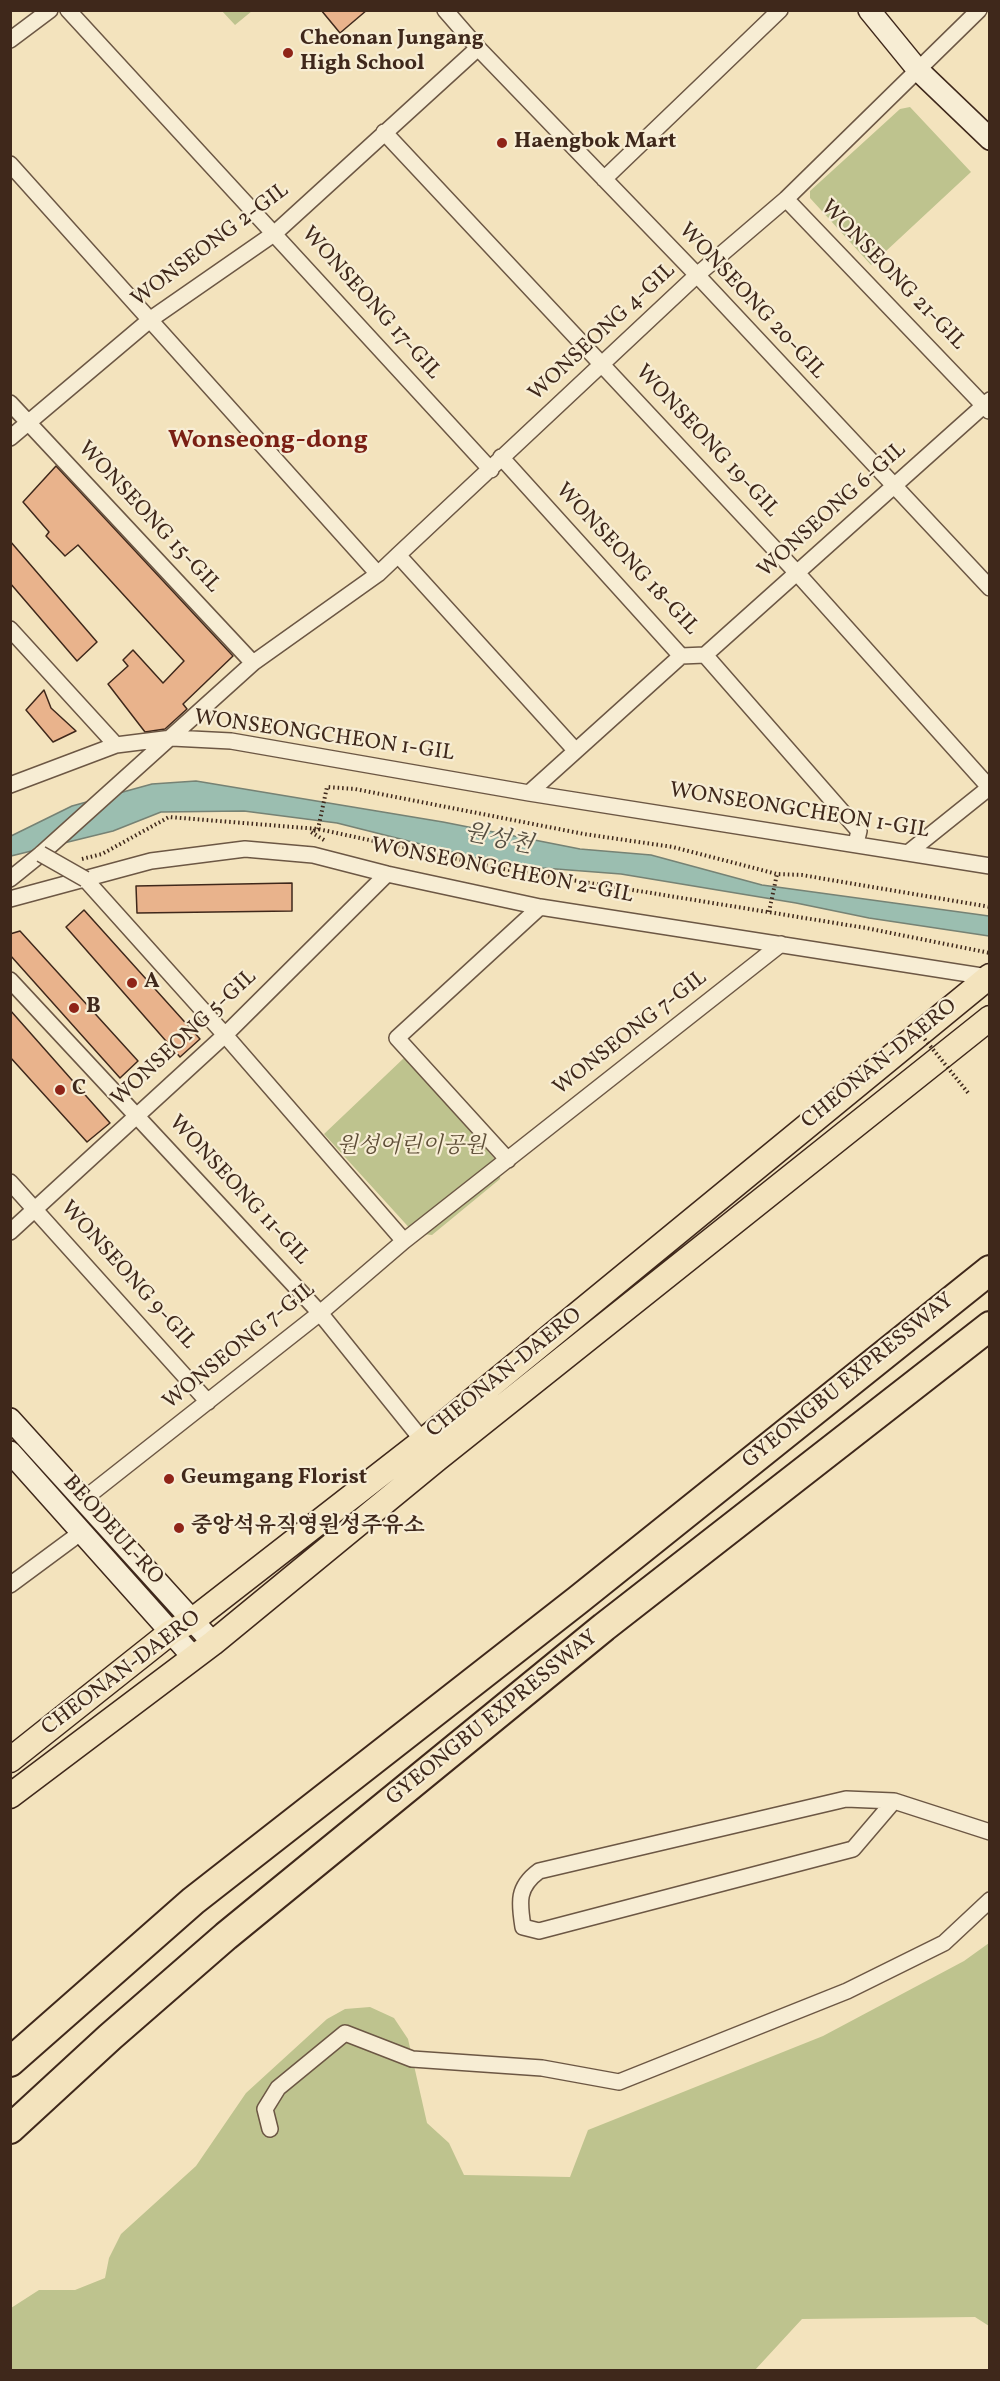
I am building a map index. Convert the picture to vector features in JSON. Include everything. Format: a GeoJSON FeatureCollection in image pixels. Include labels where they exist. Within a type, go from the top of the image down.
{"type":"FeatureCollection","features":[{"type":"Feature","properties":{"kind":"highway","name":"GYEONGBU EXPRESSWAY"},"geometry":{"type":"LineString","coordinates":[[10,2062],[193,1901],[578,1600],[990,1270]]}},
{"type":"Feature","properties":{"kind":"highway","name":"GYEONGBU EXPRESSWAY"},"geometry":{"type":"LineString","coordinates":[[10,2129],[110,2037],[226,1936],[614,1620],[990,1326]]}},
{"type":"Feature","properties":{"kind":"main road","name":"CHEONAN-DAERO"},"geometry":{"type":"LineString","coordinates":[[10,1760],[171,1632],[193,1620],[423,1441],[989,976]]}},
{"type":"Feature","properties":{"kind":"main road","name":"CHEONAN-DAERO"},"geometry":{"type":"LineString","coordinates":[[10,1796],[203,1650],[990,1018]]}},
{"type":"Feature","properties":{"kind":"street"},"geometry":{"type":"LineString","coordinates":[[10,40],[50,10]]}},
{"type":"Feature","properties":{"kind":"street","name":"WONSEONG 17-GIL"},"geometry":{"type":"LineString","coordinates":[[69,10],[491,470]]}},
{"type":"Feature","properties":{"kind":"street"},"geometry":{"type":"LineString","coordinates":[[445,10],[478,48]]}},
{"type":"Feature","properties":{"kind":"street"},"geometry":{"type":"LineString","coordinates":[[604,179],[780,10]]}},
{"type":"Feature","properties":{"kind":"street"},"geometry":{"type":"LineString","coordinates":[[869,10],[918,70],[990,139]]}},
{"type":"Feature","properties":{"kind":"street","name":"WONSEONG 4-GIL"},"geometry":{"type":"LineString","coordinates":[[10,879],[41,854],[150,754],[172,738],[252,663],[378,574],[697,276],[786,199],[980,10]]}},
{"type":"Feature","properties":{"kind":"street","name":"WONSEONG 2-GIL"},"geometry":{"type":"LineString","coordinates":[[10,438],[151,319],[275,232],[478,48]]}},
{"type":"Feature","properties":{"kind":"street","name":"WONSEONG 20-GIL"},"geometry":{"type":"LineString","coordinates":[[478,48],[697,276],[990,588]]}},
{"type":"Feature","properties":{"kind":"street","name":"WONSEONG 19-GIL"},"geometry":{"type":"LineString","coordinates":[[384,132],[798,574],[989,787]]}},
{"type":"Feature","properties":{"kind":"street"},"geometry":{"type":"LineString","coordinates":[[10,164],[378,574]]}},
{"type":"Feature","properties":{"kind":"street","name":"WONSEONG 21-GIL"},"geometry":{"type":"LineString","coordinates":[[786,199],[988,406]]}},
{"type":"Feature","properties":{"kind":"street","name":"WONSEONG 15-GIL"},"geometry":{"type":"LineString","coordinates":[[10,403],[252,663]]}},
{"type":"Feature","properties":{"kind":"street","name":"WONSEONG 6-GIL"},"geometry":{"type":"LineString","coordinates":[[705,655],[798,574],[892,486],[988,406]]}},
{"type":"Feature","properties":{"kind":"street","name":"WONSEONG 18-GIL"},"geometry":{"type":"LineString","coordinates":[[501,457],[681,656],[705,655],[859,831],[856,843]]}},
{"type":"Feature","properties":{"kind":"street"},"geometry":{"type":"LineString","coordinates":[[398,555],[575,750]]}},
{"type":"Feature","properties":{"kind":"street"},"geometry":{"type":"LineString","coordinates":[[10,629],[116,745]]}},
{"type":"Feature","properties":{"kind":"street"},"geometry":{"type":"LineString","coordinates":[[529,793],[681,656]]}},
{"type":"Feature","properties":{"kind":"street","name":"WONSEONGCHEON 1-GIL"},"geometry":{"type":"LineString","coordinates":[[10,785],[116,745],[172,738],[231,741],[529,793],[990,866]]}},
{"type":"Feature","properties":{"kind":"street"},"geometry":{"type":"LineString","coordinates":[[909,852],[989,787]]}},
{"type":"Feature","properties":{"kind":"street","name":"WONSEONGCHEON 2-GIL"},"geometry":{"type":"LineString","coordinates":[[10,899],[151,861],[245,849],[313,855],[387,874],[540,907],[989,976]]}},
{"type":"Feature","properties":{"kind":"street"},"geometry":{"type":"LineString","coordinates":[[41,854],[85,879],[225,1035],[404,1241]]}},
{"type":"Feature","properties":{"kind":"street","name":"WONSEONG 5-GIL"},"geometry":{"type":"LineString","coordinates":[[10,1232],[225,1035],[387,874]]}},
{"type":"Feature","properties":{"kind":"street"},"geometry":{"type":"LineString","coordinates":[[508,1160],[397,1038],[540,907]]}},
{"type":"Feature","properties":{"kind":"street","name":"WONSEONG 7-GIL"},"geometry":{"type":"LineString","coordinates":[[84,1499],[320,1313],[404,1241],[781,944]]}},
{"type":"Feature","properties":{"kind":"street","name":"WONSEONG 11-GIL"},"geometry":{"type":"LineString","coordinates":[[10,980],[320,1313],[423,1441]]}},
{"type":"Feature","properties":{"kind":"street","name":"WONSEONG 9-GIL"},"geometry":{"type":"LineString","coordinates":[[10,1182],[208,1401]]}},
{"type":"Feature","properties":{"kind":"street","name":"BEODEUL-RO"},"geometry":{"type":"LineString","coordinates":[[10,1419],[193,1620],[203,1650]]}},
{"type":"Feature","properties":{"kind":"street","name":"BEODEUL-RO"},"geometry":{"type":"LineString","coordinates":[[10,1452],[171,1632],[203,1650]]}},
{"type":"Feature","properties":{"kind":"street"},"geometry":{"type":"LineString","coordinates":[[10,1585],[82,1531]]}},
{"type":"Feature","properties":{"kind":"street"},"geometry":{"type":"LineString","coordinates":[[894,1801],[853,1849],[539,1931],[523,1927],[519,1902],[526,1880],[539,1870],[846,1799],[894,1801],[990,1832]]}},
{"type":"Feature","properties":{"kind":"street"},"geometry":{"type":"LineString","coordinates":[[270,2129],[265,2109],[278,2088],[345,2033],[412,2059],[542,2068],[619,2082],[847,1991],[944,1943],[990,1900]]}},
{"type":"Feature","properties":{"kind":"path"},"geometry":{"type":"LineString","coordinates":[[318,829],[327,787],[355,789],[584,834],[673,847],[777,874],[802,875],[990,906]]}},
{"type":"Feature","properties":{"kind":"path"},"geometry":{"type":"LineString","coordinates":[[79,860],[102,854],[169,817],[318,829],[504,869],[769,912],[990,953]]}},
{"type":"Feature","properties":{"kind":"path"},"geometry":{"type":"LineString","coordinates":[[769,912],[777,874]]}},
{"type":"Feature","properties":{"kind":"path"},"geometry":{"type":"LineString","coordinates":[[919,1032],[969,1094]]}},
{"type":"Feature","properties":{"kind":"green space"},"geometry":{"type":"Polygon","coordinates":[[[222,11],[252,11],[235,25],[222,11]]]}},
{"type":"Feature","properties":{"kind":"green space"},"geometry":{"type":"Polygon","coordinates":[[[910,107],[971,172],[871,265],[810,198],[810,191],[900,109],[910,107]]]}},
{"type":"Feature","properties":{"kind":"green space","name":"원성어린이공원"},"geometry":{"type":"Polygon","coordinates":[[[405,1057],[501,1166],[500,1179],[432,1235],[414,1233],[324,1134],[405,1057]]]}},
{"type":"Feature","properties":{"kind":"green space"},"geometry":{"type":"Polygon","coordinates":[[[989,1943],[989,2326],[975,2317],[802,2319],[755,2370],[11,2370],[11,2308],[39,2290],[75,2290],[105,2278],[109,2258],[121,2234],[196,2166],[246,2093],[327,2019],[345,2009],[370,2007],[394,2018],[408,2039],[427,2123],[449,2143],[464,2175],[570,2177],[588,2130],[823,2036],[964,1961],[989,1943]]]}},
{"type":"Feature","properties":{"kind":"water","name":"원성천"},"geometry":{"type":"Polygon","coordinates":[[[196,781],[443,822],[580,849],[651,855],[762,885],[989,916],[989,936],[869,918],[796,903],[621,874],[543,868],[476,858],[337,823],[244,811],[161,812],[113,831],[11,856],[11,836],[72,806],[152,784],[196,781]]]}},
{"type":"Feature","properties":{"kind":"building"},"geometry":{"type":"Polygon","coordinates":[[[321,10],[367,10],[340,33],[321,10]]]}},
{"type":"Feature","properties":{"kind":"building"},"geometry":{"type":"Polygon","coordinates":[[[56,466],[233,656],[183,704],[187,709],[165,729],[145,732],[108,684],[128,666],[123,660],[133,650],[163,683],[184,661],[78,545],[65,556],[46,536],[49,532],[23,502],[56,466]]]}},
{"type":"Feature","properties":{"kind":"building"},"geometry":{"type":"Polygon","coordinates":[[[10,541],[97,642],[77,661],[10,583],[10,541]]]}},
{"type":"Feature","properties":{"kind":"building"},"geometry":{"type":"Polygon","coordinates":[[[44,690],[51,708],[76,731],[53,742],[26,710],[44,690]]]}},
{"type":"Feature","properties":{"kind":"building"},"geometry":{"type":"Polygon","coordinates":[[[292,883],[292,911],[137,913],[136,886],[292,883]]]}},
{"type":"Feature","properties":{"kind":"building","name":"A"},"geometry":{"type":"Polygon","coordinates":[[[84,910],[200,1039],[180,1057],[66,927],[84,910]]]}},
{"type":"Feature","properties":{"kind":"building","name":"B"},"geometry":{"type":"Polygon","coordinates":[[[20,931],[138,1061],[120,1078],[10,955],[10,934],[20,931]]]}},
{"type":"Feature","properties":{"kind":"building","name":"C"},"geometry":{"type":"Polygon","coordinates":[[[10,1010],[110,1123],[87,1142],[10,1057],[10,1010]]]}},
{"type":"Feature","properties":{"kind":"place","name":"Cheonan Jungang High School"},"geometry":{"type":"Point","coordinates":[288,53]}},
{"type":"Feature","properties":{"kind":"place","name":"Haengbok Mart"},"geometry":{"type":"Point","coordinates":[502,143]}},
{"type":"Feature","properties":{"kind":"place","name":"A"},"geometry":{"type":"Point","coordinates":[132,983]}},
{"type":"Feature","properties":{"kind":"place","name":"B"},"geometry":{"type":"Point","coordinates":[74,1008]}},
{"type":"Feature","properties":{"kind":"place","name":"C"},"geometry":{"type":"Point","coordinates":[60,1090]}},
{"type":"Feature","properties":{"kind":"place","name":"Geumgang Florist"},"geometry":{"type":"Point","coordinates":[169,1479]}},
{"type":"Feature","properties":{"kind":"place","name":"중앙석유직영원성주유소"},"geometry":{"type":"Point","coordinates":[179,1528]}},
{"type":"Feature","properties":{"kind":"district","name":"Wonseong-dong"},"geometry":{"type":"Point","coordinates":[268,442]}}]}
